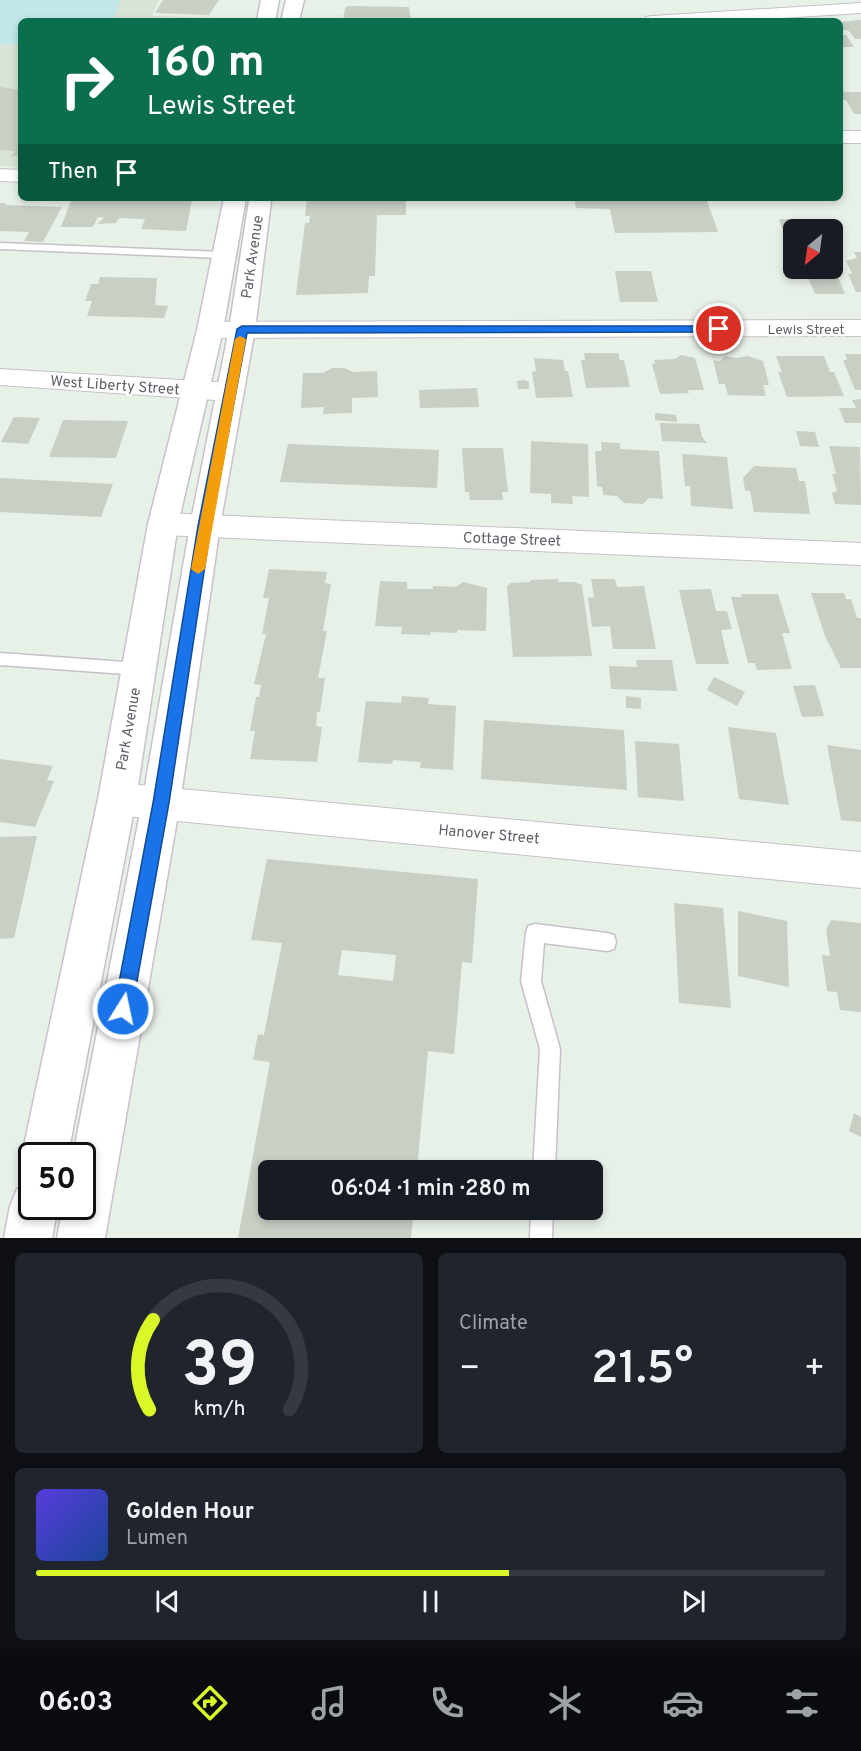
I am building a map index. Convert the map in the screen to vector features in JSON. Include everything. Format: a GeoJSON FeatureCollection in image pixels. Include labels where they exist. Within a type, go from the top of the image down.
{"type":"FeatureCollection","features":[{"type":"Feature","properties":{"kind":"main road"},"geometry":{"type":"LineString","coordinates":[[267,18],[270,0]]}},
{"type":"Feature","properties":{"kind":"main road"},"geometry":{"type":"LineString","coordinates":[[291,18],[295,0]]}},
{"type":"Feature","properties":{"kind":"main road","name":"Park Avenue"},"geometry":{"type":"LineString","coordinates":[[81,1238],[161,803],[205,526],[230,392],[223,255],[233,201]]}},
{"type":"Feature","properties":{"kind":"main road","name":"Park Avenue"},"geometry":{"type":"LineString","coordinates":[[48,1142],[117,799],[163,524],[196,390],[226,329],[260,201]]}},
{"type":"Feature","properties":{"kind":"main road"},"geometry":{"type":"LineString","coordinates":[[28,1238],[31,1220]]}},
{"type":"Feature","properties":{"kind":"street"},"geometry":{"type":"LineString","coordinates":[[700,18],[861,8]]}},
{"type":"Feature","properties":{"kind":"street"},"geometry":{"type":"LineString","coordinates":[[843,137],[861,137]]}},
{"type":"Feature","properties":{"kind":"street"},"geometry":{"type":"LineString","coordinates":[[0,175],[18,176]]}},
{"type":"Feature","properties":{"kind":"street","name":"Lewis Street"},"geometry":{"type":"LineString","coordinates":[[226,329],[861,328]]}},
{"type":"Feature","properties":{"kind":"street","name":"West Liberty Street"},"geometry":{"type":"LineString","coordinates":[[0,377],[230,392]]}},
{"type":"Feature","properties":{"kind":"street","name":"Cottage Street"},"geometry":{"type":"LineString","coordinates":[[163,524],[861,554]]}},
{"type":"Feature","properties":{"kind":"street","name":"Hanover Street"},"geometry":{"type":"LineString","coordinates":[[117,799],[861,870]]}},
{"type":"Feature","properties":{"kind":"lane"},"geometry":{"type":"LineString","coordinates":[[0,246],[223,255]]}},
{"type":"Feature","properties":{"kind":"lane"},"geometry":{"type":"LineString","coordinates":[[0,659],[139,669]]}},
{"type":"Feature","properties":{"kind":"lane"},"geometry":{"type":"LineString","coordinates":[[544,1160],[550,1049],[531,981],[535,933],[607,942]]}},
{"type":"Feature","properties":{"kind":"lane"},"geometry":{"type":"LineString","coordinates":[[541,1238],[542,1220]]}},
{"type":"Feature","properties":{"kind":"shaded area"},"geometry":{"type":"Polygon","coordinates":[[[0,0],[159,0],[152,16],[224,18],[18,18],[18,167],[0,166],[0,0]]]}},
{"type":"Feature","properties":{"kind":"shaded area"},"geometry":{"type":"Polygon","coordinates":[[[0,0],[121,0],[113,18],[18,18],[18,44],[0,44],[0,0]]]}},
{"type":"Feature","properties":{"kind":"building"},"geometry":{"type":"Polygon","coordinates":[[[163,0],[219,0],[209,15],[155,13],[163,0]]]}},
{"type":"Feature","properties":{"kind":"building"},"geometry":{"type":"Polygon","coordinates":[[[348,6],[409,7],[411,18],[343,18],[345,8],[348,6]]]}},
{"type":"Feature","properties":{"kind":"building"},"geometry":{"type":"Polygon","coordinates":[[[861,20],[861,39],[855,39],[848,30],[843,30],[843,22],[861,20]]]}},
{"type":"Feature","properties":{"kind":"building"},"geometry":{"type":"Polygon","coordinates":[[[843,35],[846,35],[854,47],[843,47],[843,35]]]}},
{"type":"Feature","properties":{"kind":"building"},"geometry":{"type":"Polygon","coordinates":[[[0,87],[18,90],[18,156],[11,156],[15,151],[0,150],[0,87]]]}},
{"type":"Feature","properties":{"kind":"building"},"geometry":{"type":"Polygon","coordinates":[[[843,90],[844,92],[861,92],[861,114],[854,114],[846,100],[843,100],[843,90]]]}},
{"type":"Feature","properties":{"kind":"building"},"geometry":{"type":"Polygon","coordinates":[[[71,201],[192,201],[186,231],[141,229],[145,219],[119,218],[116,223],[97,224],[104,218],[98,217],[93,227],[61,227],[71,201]]]}},
{"type":"Feature","properties":{"kind":"building"},"geometry":{"type":"Polygon","coordinates":[[[307,201],[406,201],[406,215],[377,215],[375,276],[369,276],[368,293],[296,295],[305,223],[309,223],[310,216],[305,216],[307,201]]]}},
{"type":"Feature","properties":{"kind":"building"},"geometry":{"type":"Polygon","coordinates":[[[575,201],[707,201],[718,232],[615,233],[610,209],[576,208],[575,201]]]}},
{"type":"Feature","properties":{"kind":"building"},"geometry":{"type":"Polygon","coordinates":[[[0,203],[62,207],[43,242],[24,241],[29,232],[0,231],[0,203]]]}},
{"type":"Feature","properties":{"kind":"building"},"geometry":{"type":"Polygon","coordinates":[[[779,219],[783,219],[783,231],[779,219]]]}},
{"type":"Feature","properties":{"kind":"building"},"geometry":{"type":"Polygon","coordinates":[[[854,252],[861,252],[861,292],[856,292],[848,274],[852,274],[846,261],[857,258],[854,252]]]}},
{"type":"Feature","properties":{"kind":"building"},"geometry":{"type":"Polygon","coordinates":[[[615,271],[651,271],[658,302],[620,302],[615,271]]]}},
{"type":"Feature","properties":{"kind":"building"},"geometry":{"type":"Polygon","coordinates":[[[100,277],[157,278],[155,305],[168,306],[164,318],[87,316],[92,301],[85,301],[91,284],[98,284],[100,277]]]}},
{"type":"Feature","properties":{"kind":"building"},"geometry":{"type":"Polygon","coordinates":[[[809,279],[839,279],[845,294],[815,294],[809,279]]]}},
{"type":"Feature","properties":{"kind":"building"},"geometry":{"type":"Polygon","coordinates":[[[584,353],[618,353],[620,360],[624,360],[630,387],[586,388],[581,360],[585,360],[584,353]]]}},
{"type":"Feature","properties":{"kind":"building"},"geometry":{"type":"Polygon","coordinates":[[[845,354],[861,354],[861,390],[855,390],[843,360],[847,360],[845,354]]]}},
{"type":"Feature","properties":{"kind":"building"},"geometry":{"type":"Polygon","coordinates":[[[681,355],[695,358],[704,390],[660,394],[652,364],[655,364],[654,360],[675,359],[681,355]]]}},
{"type":"Feature","properties":{"kind":"building"},"geometry":{"type":"Polygon","coordinates":[[[725,356],[736,358],[748,356],[763,361],[769,385],[763,385],[766,396],[728,395],[725,384],[719,384],[713,360],[720,361],[725,356]]]}},
{"type":"Feature","properties":{"kind":"building"},"geometry":{"type":"Polygon","coordinates":[[[776,356],[824,356],[844,396],[787,397],[778,372],[782,372],[776,356]]]}},
{"type":"Feature","properties":{"kind":"building"},"geometry":{"type":"Polygon","coordinates":[[[534,358],[563,360],[565,371],[568,371],[573,397],[536,398],[532,372],[536,371],[534,358]]]}},
{"type":"Feature","properties":{"kind":"building"},"geometry":{"type":"Polygon","coordinates":[[[332,368],[344,368],[353,372],[377,371],[378,397],[352,398],[352,413],[323,414],[324,407],[301,408],[303,373],[323,373],[332,368]]]}},
{"type":"Feature","properties":{"kind":"building"},"geometry":{"type":"Polygon","coordinates":[[[517,381],[529,382],[529,389],[518,389],[517,381]]]}},
{"type":"Feature","properties":{"kind":"building"},"geometry":{"type":"Polygon","coordinates":[[[477,388],[479,407],[420,408],[419,390],[477,388]]]}},
{"type":"Feature","properties":{"kind":"building"},"geometry":{"type":"Polygon","coordinates":[[[861,399],[861,423],[845,423],[839,408],[856,408],[852,400],[861,399]]]}},
{"type":"Feature","properties":{"kind":"building"},"geometry":{"type":"Polygon","coordinates":[[[655,413],[676,415],[677,422],[655,420],[655,413]]]}},
{"type":"Feature","properties":{"kind":"building"},"geometry":{"type":"Polygon","coordinates":[[[14,417],[40,418],[28,444],[1,442],[14,417]]]}},
{"type":"Feature","properties":{"kind":"building"},"geometry":{"type":"Polygon","coordinates":[[[63,420],[128,421],[116,458],[49,457],[63,420]]]}},
{"type":"Feature","properties":{"kind":"building"},"geometry":{"type":"Polygon","coordinates":[[[660,423],[699,424],[702,437],[707,443],[662,441],[660,423]]]}},
{"type":"Feature","properties":{"kind":"building"},"geometry":{"type":"Polygon","coordinates":[[[796,431],[815,432],[819,447],[800,446],[796,431]]]}},
{"type":"Feature","properties":{"kind":"building"},"geometry":{"type":"Polygon","coordinates":[[[531,441],[588,444],[589,497],[572,496],[573,504],[551,503],[551,494],[530,493],[531,441]]]}},
{"type":"Feature","properties":{"kind":"building"},"geometry":{"type":"Polygon","coordinates":[[[601,442],[620,443],[620,449],[659,451],[663,499],[649,498],[643,504],[624,503],[617,496],[603,495],[602,487],[597,486],[595,451],[602,451],[601,442]]]}},
{"type":"Feature","properties":{"kind":"building"},"geometry":{"type":"Polygon","coordinates":[[[288,444],[439,450],[437,488],[280,482],[288,444]]]}},
{"type":"Feature","properties":{"kind":"building"},"geometry":{"type":"Polygon","coordinates":[[[829,446],[860,447],[861,505],[835,504],[832,493],[837,491],[832,474],[836,474],[829,446]]]}},
{"type":"Feature","properties":{"kind":"building"},"geometry":{"type":"Polygon","coordinates":[[[462,448],[503,448],[508,492],[502,492],[503,500],[470,500],[469,492],[465,492],[462,448]]]}},
{"type":"Feature","properties":{"kind":"building"},"geometry":{"type":"Polygon","coordinates":[[[682,454],[727,457],[733,509],[691,506],[690,486],[685,486],[682,454]]]}},
{"type":"Feature","properties":{"kind":"building"},"geometry":{"type":"Polygon","coordinates":[[[754,466],[796,468],[799,481],[805,481],[810,514],[754,512],[750,491],[745,490],[743,478],[754,466]]]}},
{"type":"Feature","properties":{"kind":"building"},"geometry":{"type":"Polygon","coordinates":[[[0,478],[113,484],[101,517],[0,512],[0,478]]]}},
{"type":"Feature","properties":{"kind":"building"},"geometry":{"type":"Polygon","coordinates":[[[269,569],[327,572],[325,583],[331,584],[323,631],[327,631],[318,678],[325,678],[320,712],[317,712],[316,726],[322,727],[317,762],[250,759],[255,731],[250,731],[256,697],[259,697],[261,685],[254,684],[266,634],[262,634],[269,598],[263,598],[269,569]]]}},
{"type":"Feature","properties":{"kind":"building"},"geometry":{"type":"Polygon","coordinates":[[[558,579],[558,582],[575,582],[582,585],[592,656],[513,657],[507,586],[511,583],[530,582],[530,580],[558,579]]]}},
{"type":"Feature","properties":{"kind":"building"},"geometry":{"type":"Polygon","coordinates":[[[591,579],[615,579],[617,587],[644,586],[656,649],[613,649],[610,626],[592,627],[588,598],[594,597],[591,579]]]}},
{"type":"Feature","properties":{"kind":"building"},"geometry":{"type":"Polygon","coordinates":[[[380,581],[407,582],[407,589],[433,589],[433,586],[456,587],[463,582],[487,588],[486,631],[457,630],[457,633],[431,632],[430,635],[401,634],[402,627],[375,626],[380,581]]]}},
{"type":"Feature","properties":{"kind":"building"},"geometry":{"type":"Polygon","coordinates":[[[711,589],[716,611],[727,611],[732,629],[721,630],[729,664],[696,664],[679,590],[711,589]]]}},
{"type":"Feature","properties":{"kind":"building"},"geometry":{"type":"Polygon","coordinates":[[[811,593],[844,593],[846,599],[851,599],[857,618],[861,618],[861,668],[841,668],[825,636],[811,593]]]}},
{"type":"Feature","properties":{"kind":"building"},"geometry":{"type":"Polygon","coordinates":[[[741,594],[778,594],[790,633],[782,633],[792,669],[757,670],[755,663],[748,663],[731,597],[742,597],[741,594]]]}},
{"type":"Feature","properties":{"kind":"building"},"geometry":{"type":"Polygon","coordinates":[[[636,660],[672,660],[677,691],[611,689],[609,666],[637,667],[636,660]]]}},
{"type":"Feature","properties":{"kind":"building"},"geometry":{"type":"Polygon","coordinates":[[[714,677],[745,692],[737,706],[707,690],[714,677]]]}},
{"type":"Feature","properties":{"kind":"building"},"geometry":{"type":"Polygon","coordinates":[[[815,685],[824,716],[802,717],[793,686],[815,685]]]}},
{"type":"Feature","properties":{"kind":"building"},"geometry":{"type":"Polygon","coordinates":[[[402,696],[429,698],[428,704],[456,706],[453,770],[420,768],[421,762],[393,760],[392,764],[358,762],[366,701],[401,703],[402,696]]]}},
{"type":"Feature","properties":{"kind":"building"},"geometry":{"type":"Polygon","coordinates":[[[626,696],[641,698],[641,709],[626,708],[626,696]]]}},
{"type":"Feature","properties":{"kind":"building"},"geometry":{"type":"Polygon","coordinates":[[[484,720],[624,730],[627,790],[481,779],[484,720]]]}},
{"type":"Feature","properties":{"kind":"building"},"geometry":{"type":"Polygon","coordinates":[[[728,727],[776,733],[789,805],[739,799],[728,727]]]}},
{"type":"Feature","properties":{"kind":"building"},"geometry":{"type":"Polygon","coordinates":[[[635,741],[679,744],[684,801],[638,797],[635,741]]]}},
{"type":"Feature","properties":{"kind":"building"},"geometry":{"type":"Polygon","coordinates":[[[827,745],[861,750],[861,822],[841,820],[827,745]]]}},
{"type":"Feature","properties":{"kind":"building"},"geometry":{"type":"Polygon","coordinates":[[[0,759],[53,766],[47,780],[54,781],[35,827],[0,822],[0,759]]]}},
{"type":"Feature","properties":{"kind":"building"},"geometry":{"type":"Polygon","coordinates":[[[37,836],[14,938],[0,939],[0,837],[37,836]]]}},
{"type":"Feature","properties":{"kind":"building"},"geometry":{"type":"Polygon","coordinates":[[[267,859],[478,879],[472,963],[462,962],[454,1054],[428,1051],[418,1160],[258,1160],[258,1220],[413,1220],[411,1238],[238,1238],[270,1062],[253,1060],[258,1034],[264,1035],[282,943],[251,940],[267,859]],[[342,950],[338,975],[393,981],[396,955],[342,950]]]}},
{"type":"Feature","properties":{"kind":"building"},"geometry":{"type":"Polygon","coordinates":[[[674,903],[723,908],[731,1008],[679,1003],[674,903]]]}},
{"type":"Feature","properties":{"kind":"building"},"geometry":{"type":"Polygon","coordinates":[[[738,911],[787,921],[789,987],[738,976],[738,911]]]}},
{"type":"Feature","properties":{"kind":"building"},"geometry":{"type":"Polygon","coordinates":[[[831,920],[861,923],[861,1012],[840,1010],[837,992],[827,991],[822,955],[830,956],[826,930],[831,920]]]}},
{"type":"Feature","properties":{"kind":"building"},"geometry":{"type":"Polygon","coordinates":[[[854,1113],[861,1117],[861,1137],[849,1131],[854,1113]]]}},
{"type":"Feature","properties":{"kind":"slow traffic"},"geometry":{"type":"LineString","coordinates":[[198,569],[240,339]]}},
{"type":"Feature","properties":{"kind":"route"},"geometry":{"type":"LineString","coordinates":[[123,1009],[161,803],[205,526],[242,329],[719,329]]}}]}
